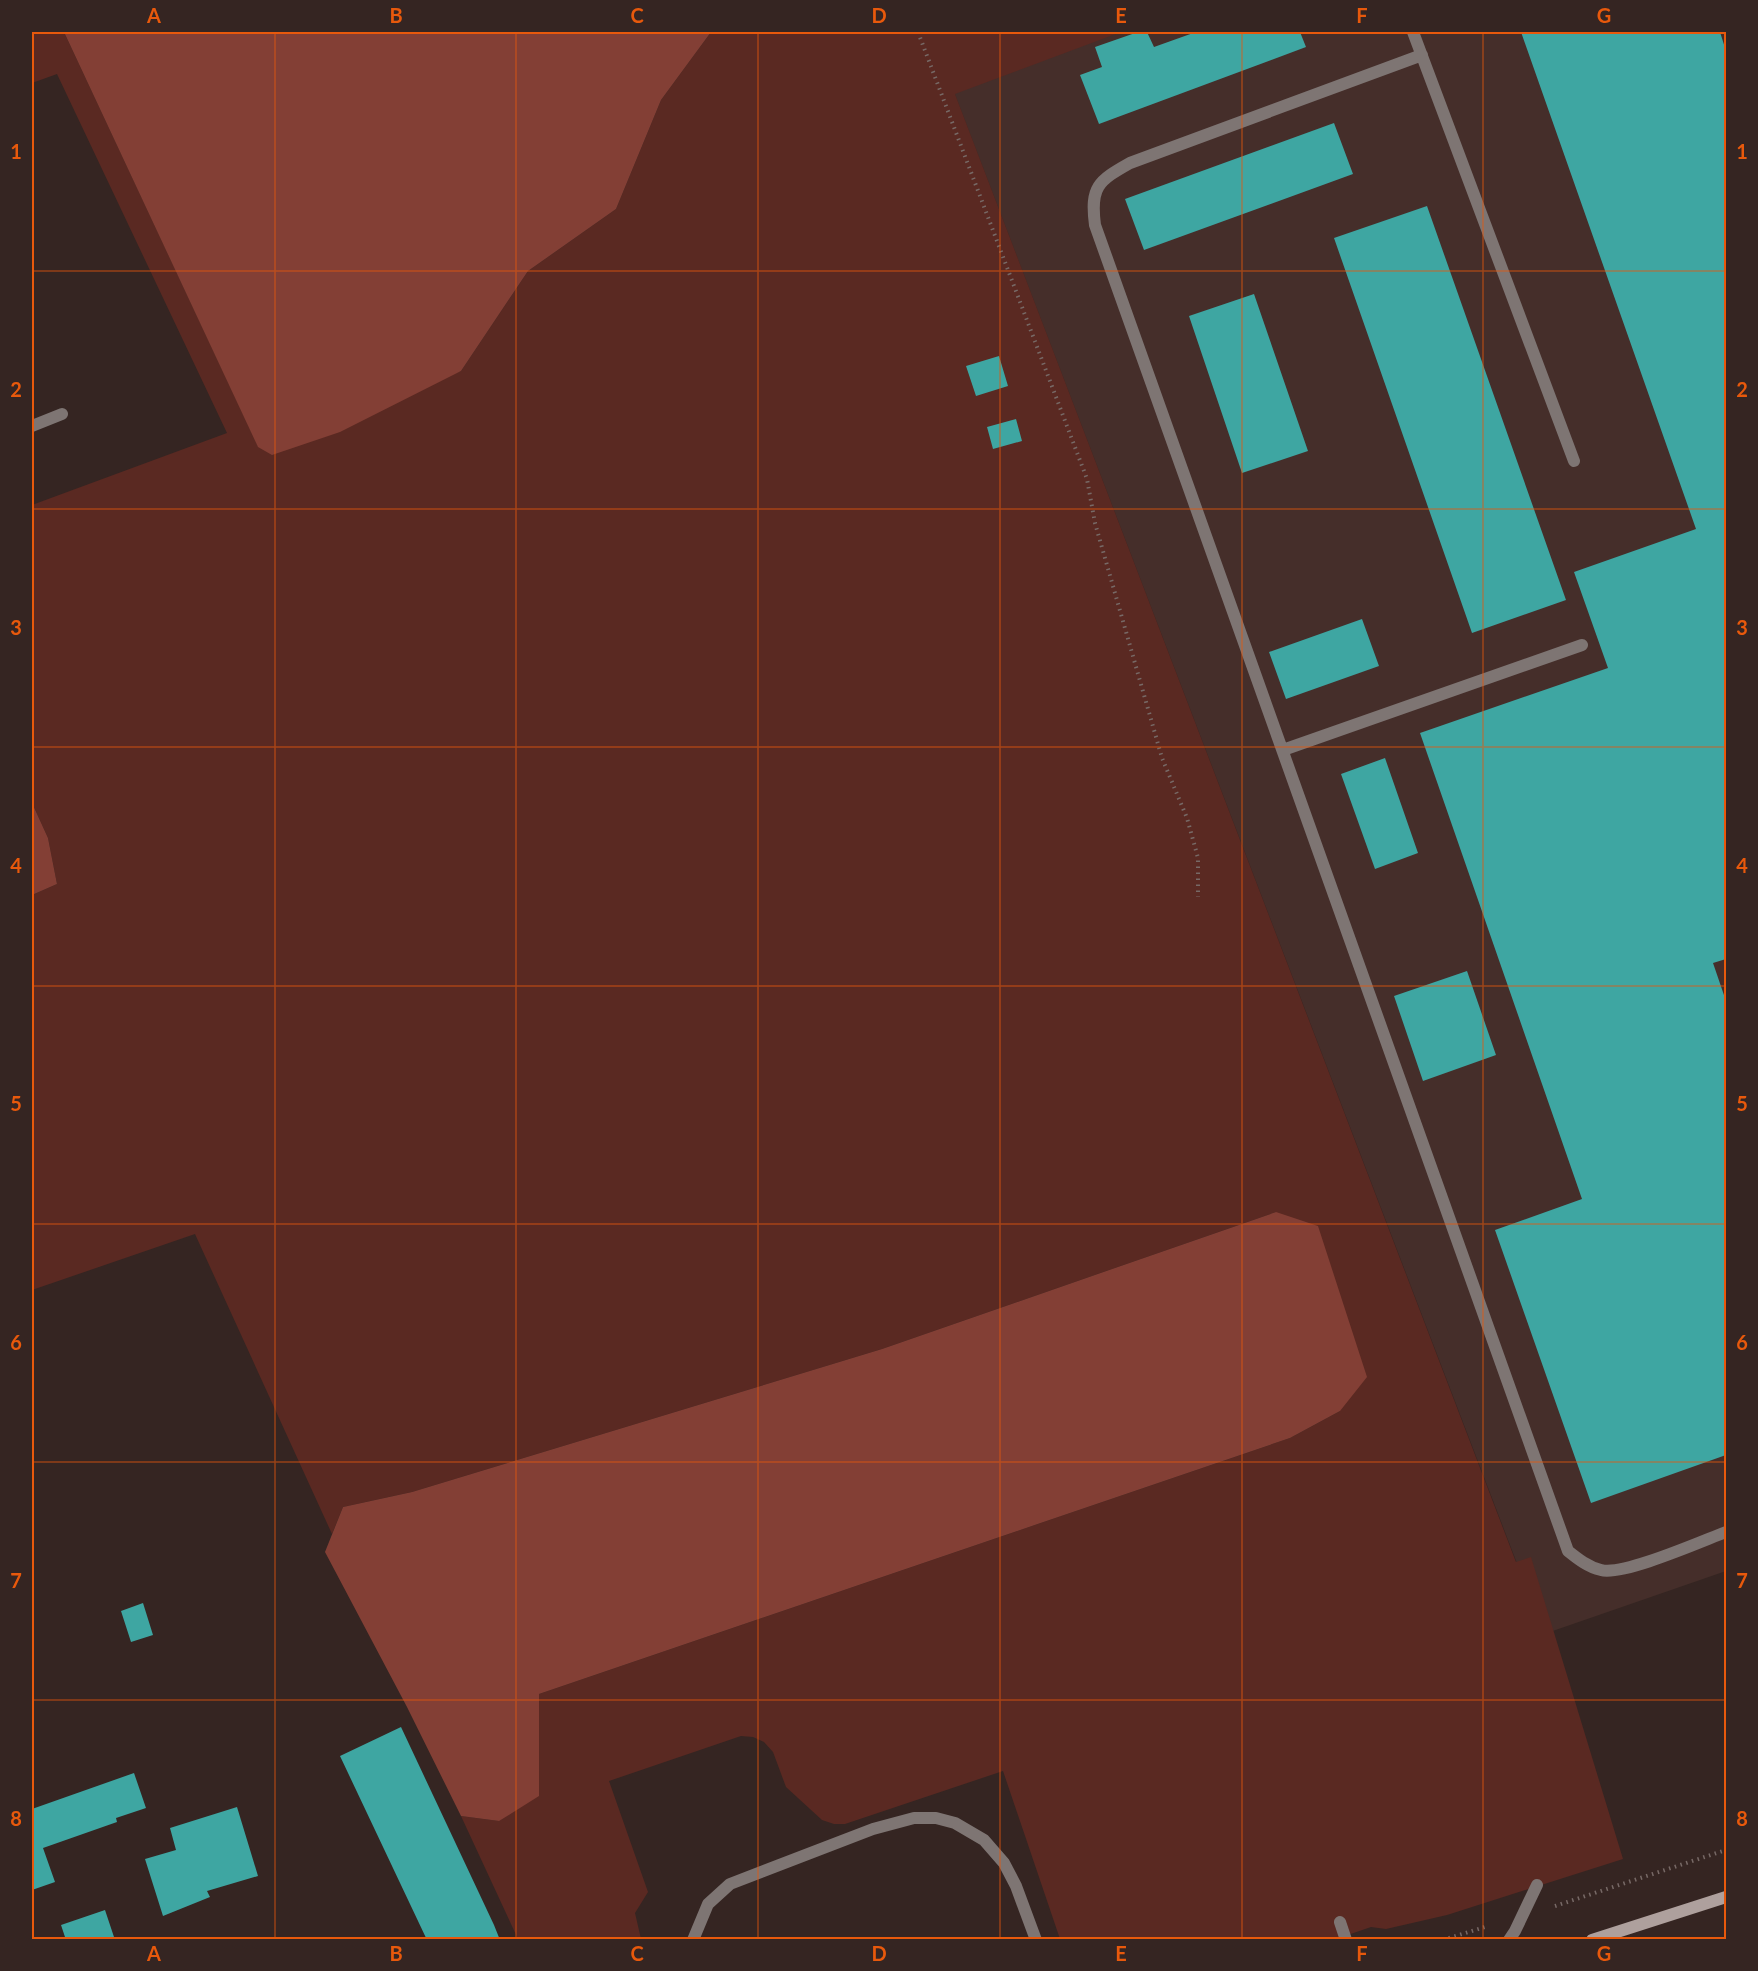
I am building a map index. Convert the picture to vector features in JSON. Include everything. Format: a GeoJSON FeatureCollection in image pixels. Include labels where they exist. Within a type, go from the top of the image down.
{"type":"FeatureCollection","features":[{"type":"Feature","properties":{"kind":"main road"},"geometry":{"type":"LineString","coordinates":[[1593,1940],[1726,1897]]}},
{"type":"Feature","properties":{"kind":"lane"},"geometry":{"type":"LineString","coordinates":[[1413,32],[1574,461]]}},
{"type":"Feature","properties":{"kind":"lane"},"geometry":{"type":"LineString","coordinates":[[1422,56],[1130,163],[1112,173],[1096,188],[1092,205],[1095,225],[1568,1551],[1584,1564],[1602,1571],[1622,1570],[1726,1532]]}},
{"type":"Feature","properties":{"kind":"lane"},"geometry":{"type":"LineString","coordinates":[[32,426],[62,414]]}},
{"type":"Feature","properties":{"kind":"lane"},"geometry":{"type":"LineString","coordinates":[[1283,750],[1582,645]]}},
{"type":"Feature","properties":{"kind":"lane"},"geometry":{"type":"LineString","coordinates":[[693,1940],[697,1925],[708,1904],[730,1884],[873,1829],[914,1818],[936,1818],[955,1823],[984,1840],[1004,1863],[1036,1940]]}},
{"type":"Feature","properties":{"kind":"lane"},"geometry":{"type":"LineString","coordinates":[[1509,1940],[1537,1885]]}},
{"type":"Feature","properties":{"kind":"lane"},"geometry":{"type":"LineString","coordinates":[[1340,1922],[1346,1940]]}},
{"type":"Feature","properties":{"kind":"path"},"geometry":{"type":"LineString","coordinates":[[918,32],[1087,479],[1095,523],[1162,758],[1187,818],[1198,858],[1198,897]]}},
{"type":"Feature","properties":{"kind":"path"},"geometry":{"type":"LineString","coordinates":[[1443,1940],[1726,1850]]}},
{"type":"Feature","properties":{"kind":"shaded area"},"geometry":{"type":"Polygon","coordinates":[[[32,32],[64,32],[258,446],[461,371],[528,271],[616,209],[661,100],[711,32],[1121,32],[955,94],[1516,1562],[1531,1557],[1623,1859],[1447,1915],[1386,1929],[1371,1927],[1336,1939],[1060,1939],[1003,1771],[845,1824],[834,1824],[822,1820],[786,1787],[773,1752],[764,1742],[753,1737],[741,1736],[609,1781],[648,1892],[635,1913],[641,1939],[518,1939],[461,1816],[499,1821],[538,1728],[539,1694],[1290,1438],[1340,1411],[1276,1212],[882,1349],[412,1492],[343,1507],[332,1534],[195,1234],[32,1290],[32,895],[57,884],[48,838],[32,803],[32,505],[227,433],[57,74],[32,83],[32,32]]]}},
{"type":"Feature","properties":{"kind":"shaded area"},"geometry":{"type":"Polygon","coordinates":[[[64,32],[711,32],[661,100],[616,209],[528,271],[461,371],[340,432],[272,455],[258,447],[64,32]]]}},
{"type":"Feature","properties":{"kind":"shaded area"},"geometry":{"type":"Polygon","coordinates":[[[931,32],[1726,32],[1726,1571],[1544,1634],[931,32]]]}},
{"type":"Feature","properties":{"kind":"shaded area"},"geometry":{"type":"Polygon","coordinates":[[[32,803],[48,838],[57,884],[32,895],[32,803]]]}},
{"type":"Feature","properties":{"kind":"shaded area"},"geometry":{"type":"Polygon","coordinates":[[[1276,1212],[1318,1226],[1367,1377],[1340,1411],[1290,1438],[539,1694],[539,1796],[499,1821],[461,1816],[407,1707],[325,1552],[343,1507],[412,1492],[882,1349],[1276,1212]]]}},
{"type":"Feature","properties":{"kind":"building"},"geometry":{"type":"Polygon","coordinates":[[[1138,32],[1147,32],[1154,47],[1196,32],[1300,32],[1306,47],[1099,124],[1080,75],[1102,67],[1095,47],[1138,32]]]}},
{"type":"Feature","properties":{"kind":"building"},"geometry":{"type":"Polygon","coordinates":[[[1521,32],[1720,32],[1726,51],[1726,959],[1713,963],[1726,1001],[1726,1455],[1591,1503],[1495,1230],[1582,1199],[1420,733],[1608,668],[1574,572],[1696,529],[1521,32]]]}},
{"type":"Feature","properties":{"kind":"building"},"geometry":{"type":"Polygon","coordinates":[[[1334,123],[1353,174],[1144,250],[1125,199],[1334,123]]]}},
{"type":"Feature","properties":{"kind":"building"},"geometry":{"type":"Polygon","coordinates":[[[1427,206],[1566,600],[1472,633],[1334,238],[1427,206]]]}},
{"type":"Feature","properties":{"kind":"building"},"geometry":{"type":"Polygon","coordinates":[[[1254,294],[1308,451],[1242,473],[1189,316],[1254,294]]]}},
{"type":"Feature","properties":{"kind":"building"},"geometry":{"type":"Polygon","coordinates":[[[999,356],[1008,386],[976,396],[966,366],[999,356]]]}},
{"type":"Feature","properties":{"kind":"building"},"geometry":{"type":"Polygon","coordinates":[[[1016,419],[1022,441],[993,449],[987,427],[1016,419]]]}},
{"type":"Feature","properties":{"kind":"building"},"geometry":{"type":"Polygon","coordinates":[[[1362,619],[1379,666],[1286,699],[1269,652],[1362,619]]]}},
{"type":"Feature","properties":{"kind":"building"},"geometry":{"type":"Polygon","coordinates":[[[1385,758],[1418,853],[1375,869],[1341,774],[1385,758]]]}},
{"type":"Feature","properties":{"kind":"building"},"geometry":{"type":"Polygon","coordinates":[[[1467,971],[1496,1055],[1423,1081],[1394,996],[1467,971]]]}},
{"type":"Feature","properties":{"kind":"building"},"geometry":{"type":"Polygon","coordinates":[[[143,1603],[153,1635],[131,1642],[121,1611],[143,1603]]]}},
{"type":"Feature","properties":{"kind":"building"},"geometry":{"type":"Polygon","coordinates":[[[401,1727],[500,1940],[427,1940],[340,1756],[401,1727]]]}},
{"type":"Feature","properties":{"kind":"building"},"geometry":{"type":"Polygon","coordinates":[[[134,1773],[146,1808],[116,1818],[117,1822],[43,1848],[55,1882],[32,1890],[32,1809],[134,1773]]]}},
{"type":"Feature","properties":{"kind":"building"},"geometry":{"type":"Polygon","coordinates":[[[237,1807],[258,1876],[207,1891],[210,1897],[163,1916],[145,1859],[176,1850],[170,1828],[237,1807]]]}},
{"type":"Feature","properties":{"kind":"building"},"geometry":{"type":"Polygon","coordinates":[[[105,1910],[115,1940],[66,1940],[61,1925],[105,1910]]]}}]}
